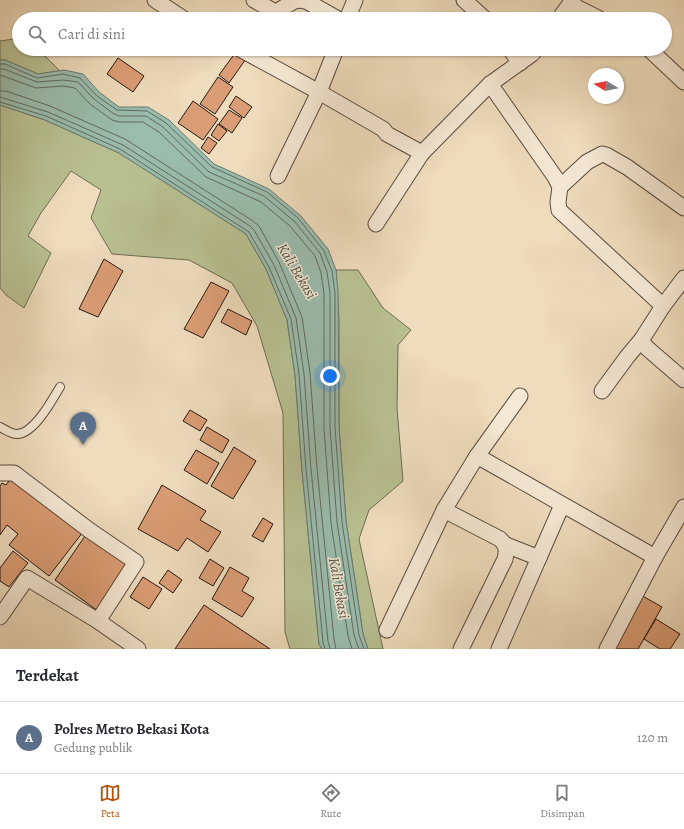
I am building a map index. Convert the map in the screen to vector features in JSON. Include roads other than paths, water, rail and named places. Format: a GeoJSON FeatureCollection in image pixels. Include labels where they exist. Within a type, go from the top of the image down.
{"type":"FeatureCollection","features":[{"type":"Feature","properties":{"kind":"street"},"geometry":{"type":"LineString","coordinates":[[155,0],[173,12]]}},
{"type":"Feature","properties":{"kind":"street"},"geometry":{"type":"LineString","coordinates":[[254,0],[275,12],[280,10],[288,3],[298,0],[306,1],[326,12]]}},
{"type":"Feature","properties":{"kind":"street"},"geometry":{"type":"LineString","coordinates":[[350,12],[355,0]]}},
{"type":"Feature","properties":{"kind":"street"},"geometry":{"type":"LineString","coordinates":[[464,0],[477,12]]}},
{"type":"Feature","properties":{"kind":"street"},"geometry":{"type":"LineString","coordinates":[[564,12],[571,2],[588,12]]}},
{"type":"Feature","properties":{"kind":"street"},"geometry":{"type":"LineString","coordinates":[[253,56],[319,92],[383,129],[387,134],[422,153]]}},
{"type":"Feature","properties":{"kind":"street"},"geometry":{"type":"LineString","coordinates":[[278,176],[319,92],[333,56]]}},
{"type":"Feature","properties":{"kind":"street"},"geometry":{"type":"LineString","coordinates":[[515,56],[520,63]]}},
{"type":"Feature","properties":{"kind":"street"},"geometry":{"type":"LineString","coordinates":[[376,224],[422,153],[490,84],[529,56]]}},
{"type":"Feature","properties":{"kind":"street"},"geometry":{"type":"LineString","coordinates":[[656,56],[684,82]]}},
{"type":"Feature","properties":{"kind":"street"},"geometry":{"type":"LineString","coordinates":[[490,84],[555,176],[560,187],[558,202],[560,210],[663,306]]}},
{"type":"Feature","properties":{"kind":"street"},"geometry":{"type":"LineString","coordinates":[[560,187],[587,162],[602,154],[627,167],[684,208]]}},
{"type":"Feature","properties":{"kind":"street"},"geometry":{"type":"LineString","coordinates":[[602,391],[642,339],[663,306],[684,278]]}},
{"type":"Feature","properties":{"kind":"street"},"geometry":{"type":"LineString","coordinates":[[642,339],[642,342],[648,348],[684,380]]}},
{"type":"Feature","properties":{"kind":"street"},"geometry":{"type":"LineString","coordinates":[[387,630],[444,510],[477,456],[520,396]]}},
{"type":"Feature","properties":{"kind":"street"},"geometry":{"type":"LineString","coordinates":[[477,456],[655,557]]}},
{"type":"Feature","properties":{"kind":"street"},"geometry":{"type":"LineString","coordinates":[[0,473],[14,473],[89,530],[136,562],[98,621]]}},
{"type":"Feature","properties":{"kind":"street"},"geometry":{"type":"LineString","coordinates":[[499,649],[562,505]]}},
{"type":"Feature","properties":{"kind":"street"},"geometry":{"type":"LineString","coordinates":[[607,649],[655,557],[684,507]]}},
{"type":"Feature","properties":{"kind":"street"},"geometry":{"type":"LineString","coordinates":[[444,510],[500,539],[506,545],[539,558]]}},
{"type":"Feature","properties":{"kind":"street"},"geometry":{"type":"LineString","coordinates":[[462,649],[505,559],[506,545]]}},
{"type":"Feature","properties":{"kind":"street"},"geometry":{"type":"LineString","coordinates":[[0,617],[27,578],[98,621],[138,649]]}},
{"type":"Feature","properties":{"kind":"lane"},"geometry":{"type":"LineString","coordinates":[[0,427],[11,433],[19,434],[28,429],[43,416],[60,387]]}},
{"type":"Feature","properties":{"kind":"water","name":"Kali Bekasi"},"geometry":{"type":"Polygon","coordinates":[[[0,60],[5,60],[38,74],[64,70],[83,74],[99,92],[119,107],[148,107],[169,120],[214,164],[269,189],[301,216],[328,249],[336,270],[338,292],[339,427],[346,521],[363,634],[368,649],[322,649],[319,644],[302,470],[295,375],[287,320],[266,269],[246,234],[119,153],[45,120],[0,105],[0,60]]]}},
{"type":"Feature","properties":{"kind":"place","name":"Polres Metro Bekasi Kota"},"geometry":{"type":"Point","coordinates":[83,445]}}]}
